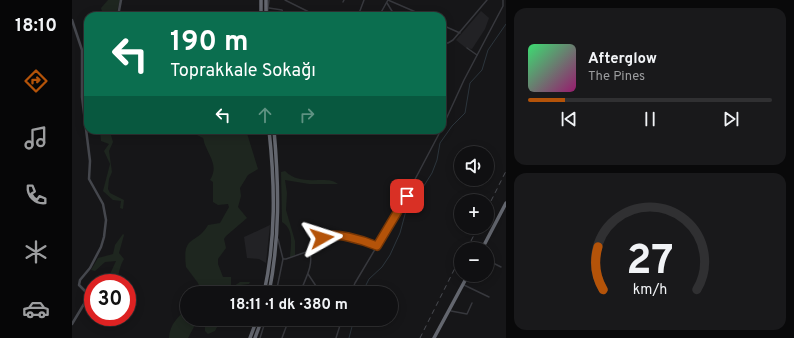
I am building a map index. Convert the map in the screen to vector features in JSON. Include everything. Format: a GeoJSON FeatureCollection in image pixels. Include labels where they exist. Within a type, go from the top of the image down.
{"type":"FeatureCollection","features":[{"type":"Feature","properties":{"kind":"highway"},"geometry":{"type":"LineString","coordinates":[[261,0],[261,12]]}},
{"type":"Feature","properties":{"kind":"highway"},"geometry":{"type":"LineString","coordinates":[[266,0],[267,12]]}},
{"type":"Feature","properties":{"kind":"highway"},"geometry":{"type":"LineString","coordinates":[[265,286],[271,257],[274,221],[274,198],[269,134]]}},
{"type":"Feature","properties":{"kind":"highway"},"geometry":{"type":"LineString","coordinates":[[270,286],[278,239],[278,176],[274,134]]}},
{"type":"Feature","properties":{"kind":"highway"},"geometry":{"type":"LineString","coordinates":[[486,242],[506,203]]}},
{"type":"Feature","properties":{"kind":"highway"},"geometry":{"type":"LineString","coordinates":[[487,242],[506,206]]}},
{"type":"Feature","properties":{"kind":"highway"},"geometry":{"type":"LineString","coordinates":[[435,338],[465,282]]}},
{"type":"Feature","properties":{"kind":"highway"},"geometry":{"type":"LineString","coordinates":[[435,338],[466,282]]}},
{"type":"Feature","properties":{"kind":"highway"},"geometry":{"type":"LineString","coordinates":[[250,338],[254,326]]}},
{"type":"Feature","properties":{"kind":"highway"},"geometry":{"type":"LineString","coordinates":[[255,338],[259,326]]}},
{"type":"Feature","properties":{"kind":"street"},"geometry":{"type":"LineString","coordinates":[[119,12],[121,0]]}},
{"type":"Feature","properties":{"kind":"street"},"geometry":{"type":"LineString","coordinates":[[268,12],[269,0]]}},
{"type":"Feature","properties":{"kind":"street"},"geometry":{"type":"LineString","coordinates":[[285,0],[309,12]]}},
{"type":"Feature","properties":{"kind":"street"},"geometry":{"type":"LineString","coordinates":[[360,12],[364,0]]}},
{"type":"Feature","properties":{"kind":"street"},"geometry":{"type":"LineString","coordinates":[[446,43],[451,42],[460,33],[487,0]]}},
{"type":"Feature","properties":{"kind":"street"},"geometry":{"type":"LineString","coordinates":[[446,119],[503,6],[503,0]]}},
{"type":"Feature","properties":{"kind":"street"},"geometry":{"type":"LineString","coordinates":[[381,12],[388,1]]}},
{"type":"Feature","properties":{"kind":"street"},"geometry":{"type":"LineString","coordinates":[[388,1],[393,12]]}},
{"type":"Feature","properties":{"kind":"street"},"geometry":{"type":"LineString","coordinates":[[388,1],[415,12]]}},
{"type":"Feature","properties":{"kind":"street"},"geometry":{"type":"LineString","coordinates":[[269,8],[282,10],[283,12]]}},
{"type":"Feature","properties":{"kind":"street"},"geometry":{"type":"LineString","coordinates":[[72,20],[82,50],[82,97],[84,113]]}},
{"type":"Feature","properties":{"kind":"street"},"geometry":{"type":"LineString","coordinates":[[446,27],[460,33]]}},
{"type":"Feature","properties":{"kind":"street"},"geometry":{"type":"LineString","coordinates":[[467,48],[477,56]]}},
{"type":"Feature","properties":{"kind":"street"},"geometry":{"type":"LineString","coordinates":[[72,324],[87,299],[87,294],[80,285],[80,282],[90,268],[101,247],[105,232],[106,220],[103,204],[89,181],[90,161],[87,134]]}},
{"type":"Feature","properties":{"kind":"street"},"geometry":{"type":"LineString","coordinates":[[355,286],[402,204],[438,134]]}},
{"type":"Feature","properties":{"kind":"street"},"geometry":{"type":"LineString","coordinates":[[284,259],[289,259],[309,251],[323,237],[329,234],[363,241],[377,246]]}},
{"type":"Feature","properties":{"kind":"street"},"geometry":{"type":"LineString","coordinates":[[278,239],[284,259],[278,286]]}},
{"type":"Feature","properties":{"kind":"street"},"geometry":{"type":"LineString","coordinates":[[303,286],[308,274],[311,258],[309,251]]}},
{"type":"Feature","properties":{"kind":"street"},"geometry":{"type":"LineString","coordinates":[[494,264],[501,268]]}},
{"type":"Feature","properties":{"kind":"street"},"geometry":{"type":"LineString","coordinates":[[308,274],[316,286]]}},
{"type":"Feature","properties":{"kind":"street"},"geometry":{"type":"LineString","coordinates":[[464,285],[489,297]]}},
{"type":"Feature","properties":{"kind":"street"},"geometry":{"type":"LineString","coordinates":[[451,310],[467,314],[472,303]]}},
{"type":"Feature","properties":{"kind":"street"},"geometry":{"type":"LineString","coordinates":[[260,338],[264,326]]}},
{"type":"Feature","properties":{"kind":"street"},"geometry":{"type":"LineString","coordinates":[[282,338],[286,326]]}},
{"type":"Feature","properties":{"kind":"street"},"geometry":{"type":"LineString","coordinates":[[336,338],[340,326]]}},
{"type":"Feature","properties":{"kind":"shaded area"},"geometry":{"type":"Polygon","coordinates":[[[108,0],[120,0],[117,12],[102,12],[101,8],[108,0]]]}},
{"type":"Feature","properties":{"kind":"shaded area"},"geometry":{"type":"Polygon","coordinates":[[[481,11],[489,18],[485,29],[472,49],[466,48],[456,40],[481,11]]]}},
{"type":"Feature","properties":{"kind":"shaded area"},"geometry":{"type":"Polygon","coordinates":[[[100,134],[112,134],[113,142],[109,151],[112,172],[109,179],[108,189],[110,193],[124,200],[123,209],[120,208],[121,201],[113,200],[103,191],[110,164],[104,151],[109,144],[101,141],[100,134]]]}},
{"type":"Feature","properties":{"kind":"shaded area"},"geometry":{"type":"Polygon","coordinates":[[[195,134],[247,134],[258,169],[248,175],[240,188],[241,196],[238,207],[247,218],[226,236],[224,239],[226,248],[218,259],[218,264],[223,277],[231,277],[231,286],[199,286],[186,267],[185,256],[188,244],[199,236],[208,225],[220,223],[229,207],[228,204],[218,205],[213,202],[213,182],[210,180],[214,167],[203,138],[195,134]]]}},
{"type":"Feature","properties":{"kind":"shaded area"},"geometry":{"type":"Polygon","coordinates":[[[285,171],[299,179],[327,180],[338,184],[309,184],[285,180],[287,193],[286,210],[295,241],[295,255],[290,257],[290,233],[286,225],[282,222],[281,172],[285,171]]]}},
{"type":"Feature","properties":{"kind":"shaded area"},"geometry":{"type":"Polygon","coordinates":[[[270,225],[266,263],[259,259],[247,258],[244,237],[270,225]]]}},
{"type":"Feature","properties":{"kind":"shaded area"},"geometry":{"type":"Polygon","coordinates":[[[123,234],[119,253],[124,259],[118,274],[110,274],[116,261],[105,262],[95,271],[91,270],[98,258],[113,254],[115,245],[123,234]]]}},
{"type":"Feature","properties":{"kind":"shaded area"},"geometry":{"type":"Polygon","coordinates":[[[240,282],[250,282],[249,284],[234,286],[240,282]]]}},
{"type":"Feature","properties":{"kind":"shaded area"},"geometry":{"type":"Polygon","coordinates":[[[180,316],[180,326],[194,326],[188,338],[169,338],[171,328],[180,316]]]}},
{"type":"Feature","properties":{"kind":"shaded area"},"geometry":{"type":"Polygon","coordinates":[[[205,326],[218,326],[215,331],[208,334],[205,331],[205,326]]]}},
{"type":"Feature","properties":{"kind":"waterway"},"geometry":{"type":"LineString","coordinates":[[366,286],[369,279],[382,267],[390,255],[400,233],[407,207],[420,192],[432,173],[437,160],[440,143],[452,126],[465,113],[470,83],[482,70],[488,50],[506,24]]}},
{"type":"Feature","properties":{"kind":"waterway"},"geometry":{"type":"LineString","coordinates":[[349,338],[352,326]]}},
{"type":"Feature","properties":{"kind":"railway"},"geometry":{"type":"LineString","coordinates":[[494,195],[506,171]]}},
{"type":"Feature","properties":{"kind":"railway"},"geometry":{"type":"LineString","coordinates":[[470,242],[474,234]]}},
{"type":"Feature","properties":{"kind":"railway"},"geometry":{"type":"LineString","coordinates":[[420,338],[454,270]]}},
{"type":"Feature","properties":{"kind":"route"},"geometry":{"type":"LineString","coordinates":[[322,238],[324,236],[333,235],[363,241],[377,246],[407,196]]}}]}
